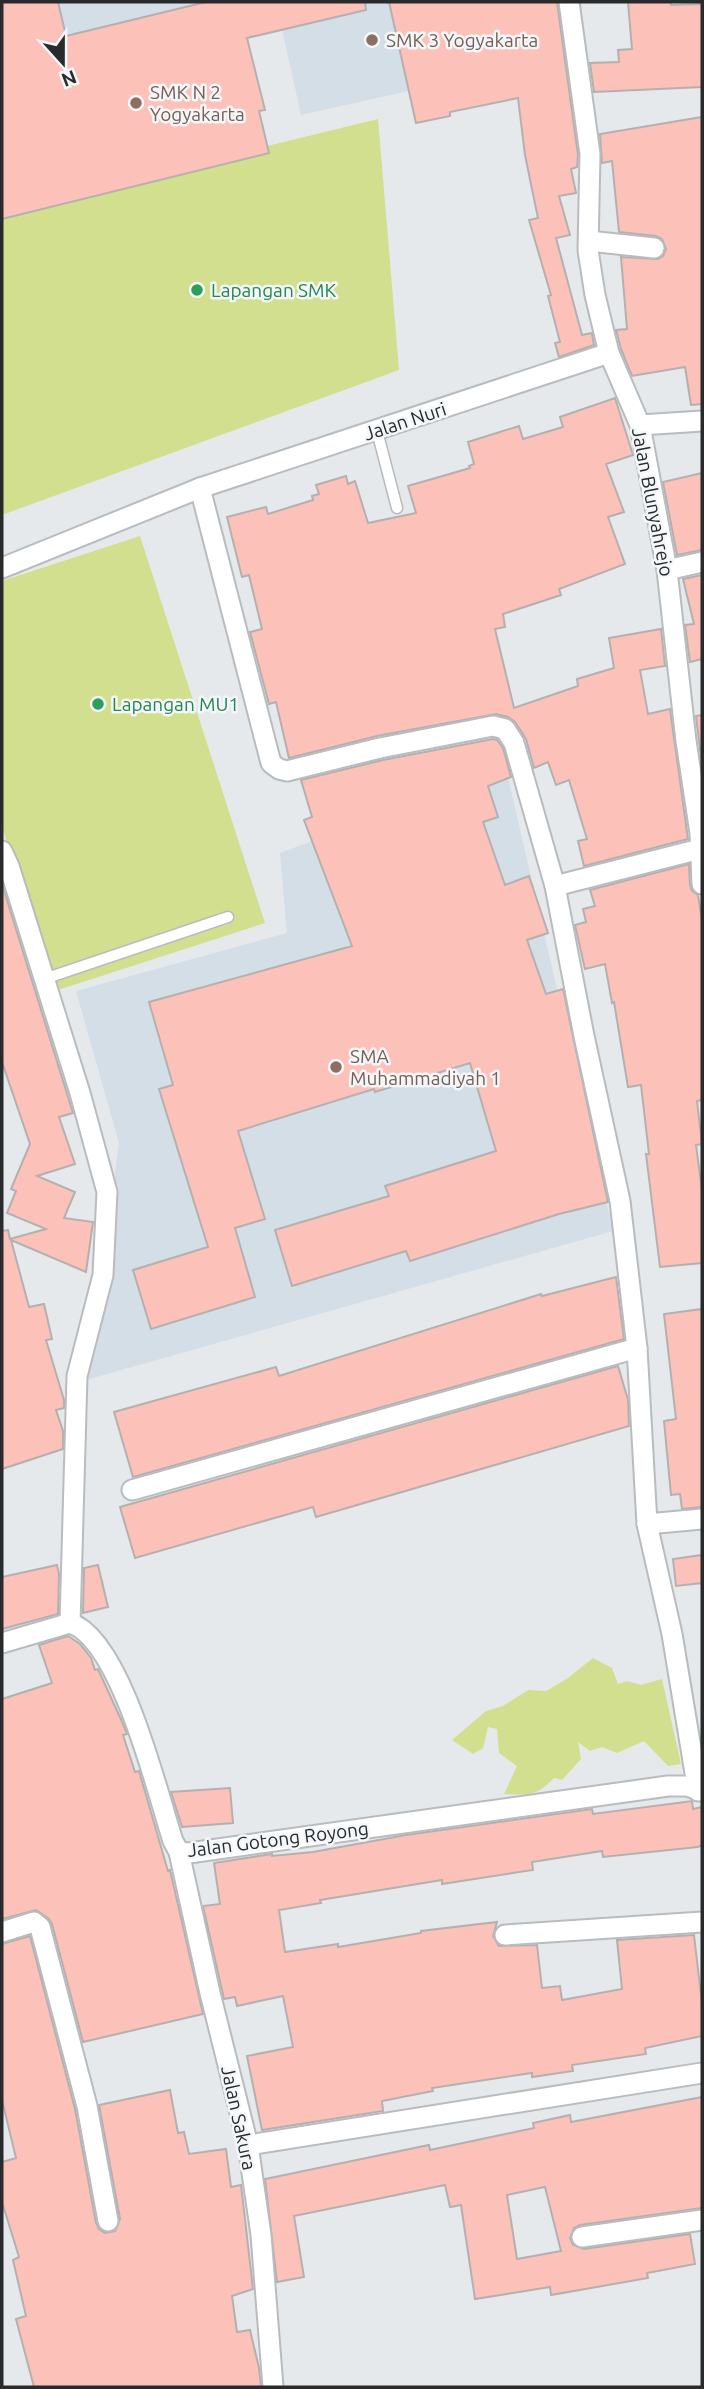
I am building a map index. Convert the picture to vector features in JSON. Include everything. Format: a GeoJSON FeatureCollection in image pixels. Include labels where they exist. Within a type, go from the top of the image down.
{"type":"FeatureCollection","features":[{"type":"Feature","properties":{"kind":"street","name":"Jalan Blunyahrejo"},"geometry":{"type":"LineString","coordinates":[[569,2],[590,154],[588,250],[595,295],[609,353],[640,425],[667,570],[686,741],[701,838],[702,884]]}},
{"type":"Feature","properties":{"kind":"street"},"geometry":{"type":"LineString","coordinates":[[589,241],[654,248]]}},
{"type":"Feature","properties":{"kind":"street","name":"Jalan Nuri"},"geometry":{"type":"LineString","coordinates":[[2,568],[200,488],[609,353]]}},
{"type":"Feature","properties":{"kind":"street"},"geometry":{"type":"LineString","coordinates":[[640,425],[702,421]]}},
{"type":"Feature","properties":{"kind":"street"},"geometry":{"type":"LineString","coordinates":[[200,488],[271,764],[287,771],[380,748],[492,726],[505,729],[514,743],[555,886],[620,1201],[637,1348],[647,1524],[672,1634],[700,1791]]}},
{"type":"Feature","properties":{"kind":"street"},"geometry":{"type":"LineString","coordinates":[[667,570],[702,562]]}},
{"type":"Feature","properties":{"kind":"street"},"geometry":{"type":"LineString","coordinates":[[555,886],[701,838]]}},
{"type":"Feature","properties":{"kind":"street"},"geometry":{"type":"LineString","coordinates":[[2,851],[80,1093],[107,1192],[103,1275],[77,1376],[70,1623],[2,1643]]}},
{"type":"Feature","properties":{"kind":"street"},"geometry":{"type":"LineString","coordinates":[[132,1490],[637,1348]]}},
{"type":"Feature","properties":{"kind":"street"},"geometry":{"type":"LineString","coordinates":[[647,1524],[702,1519]]}},
{"type":"Feature","properties":{"kind":"street","name":"Jalan Gotong Royong"},"geometry":{"type":"LineString","coordinates":[[70,1623],[83,1630],[112,1667],[139,1731],[173,1841],[179,1852],[189,1853],[668,1786],[687,1786],[700,1791]]}},
{"type":"Feature","properties":{"kind":"street","name":"Jalan Sakura"},"geometry":{"type":"LineString","coordinates":[[179,1852],[247,2145],[261,2235],[273,2387]]}},
{"type":"Feature","properties":{"kind":"street"},"geometry":{"type":"LineString","coordinates":[[2,1932],[34,1922],[40,1927],[87,2106],[108,2221]]}},
{"type":"Feature","properties":{"kind":"street"},"geometry":{"type":"LineString","coordinates":[[505,1935],[702,1922]]}},
{"type":"Feature","properties":{"kind":"street"},"geometry":{"type":"LineString","coordinates":[[247,2145],[702,2073]]}},
{"type":"Feature","properties":{"kind":"street"},"geometry":{"type":"LineString","coordinates":[[582,2237],[702,2220]]}},
{"type":"Feature","properties":{"kind":"lane"},"geometry":{"type":"LineString","coordinates":[[377,431],[397,508]]}},
{"type":"Feature","properties":{"kind":"lane"},"geometry":{"type":"LineString","coordinates":[[44,979],[228,917]]}},
{"type":"Feature","properties":{"kind":"shaded area"},"geometry":{"type":"Polygon","coordinates":[[[2,2],[245,2],[2,56],[2,2]]]}},
{"type":"Feature","properties":{"kind":"shaded area","name":"SMK 3 Yogyakarta"},"geometry":{"type":"Polygon","coordinates":[[[276,2],[452,2],[467,78],[301,115],[276,2]]]}},
{"type":"Feature","properties":{"kind":"shaded area","name":"SMA Muhammadiyah 1"},"geometry":{"type":"Polygon","coordinates":[[[506,769],[613,1231],[86,1380],[119,1143],[76,991],[287,933],[280,853],[506,769]]]}},
{"type":"Feature","properties":{"kind":"green space","name":"Lapangan SMK"},"geometry":{"type":"Polygon","coordinates":[[[378,119],[399,370],[2,515],[2,211],[378,119]]]}},
{"type":"Feature","properties":{"kind":"green space","name":"Lapangan MU1"},"geometry":{"type":"Polygon","coordinates":[[[140,536],[265,923],[55,991],[2,827],[2,581],[140,536]]]}},
{"type":"Feature","properties":{"kind":"green space"},"geometry":{"type":"Polygon","coordinates":[[[593,1658],[612,1668],[618,1684],[627,1681],[641,1685],[662,1679],[681,1764],[668,1766],[644,1741],[617,1753],[602,1747],[590,1751],[578,1742],[581,1759],[562,1780],[554,1778],[542,1789],[531,1794],[504,1794],[517,1766],[499,1753],[497,1729],[488,1727],[483,1748],[473,1754],[452,1740],[486,1711],[503,1706],[528,1690],[546,1691],[593,1658]]]}},
{"type":"Feature","properties":{"kind":"building","name":"SMK N 2 Yogyakarta"},"geometry":{"type":"Polygon","coordinates":[[[2,2],[58,2],[66,36],[206,2],[365,2],[366,10],[247,38],[265,110],[259,111],[269,153],[2,219],[2,2]]]}},
{"type":"Feature","properties":{"kind":"building"},"geometry":{"type":"Polygon","coordinates":[[[389,2],[557,2],[578,155],[577,167],[571,169],[576,193],[559,196],[570,235],[556,238],[582,335],[592,333],[594,345],[559,357],[555,343],[560,342],[548,296],[551,295],[529,220],[538,218],[525,155],[518,98],[450,112],[450,116],[416,123],[389,2]]]}},
{"type":"Feature","properties":{"kind":"building"},"geometry":{"type":"Polygon","coordinates":[[[628,2],[702,4],[702,87],[594,92],[590,63],[619,62],[618,50],[632,49],[628,2]]]}},
{"type":"Feature","properties":{"kind":"building"},"geometry":{"type":"Polygon","coordinates":[[[702,117],[702,404],[691,405],[685,367],[632,376],[621,349],[616,330],[627,329],[621,257],[658,259],[666,249],[662,239],[656,236],[619,232],[612,161],[602,163],[600,134],[702,117]]]}},
{"type":"Feature","properties":{"kind":"building"},"geometry":{"type":"Polygon","coordinates":[[[615,398],[633,455],[606,464],[624,512],[608,517],[625,564],[559,589],[561,595],[503,614],[505,627],[495,629],[514,708],[578,686],[577,679],[614,668],[609,638],[661,629],[665,666],[640,670],[648,714],[670,709],[688,839],[584,866],[578,841],[587,839],[569,780],[556,785],[548,762],[534,768],[526,739],[515,722],[496,714],[377,736],[289,758],[276,702],[269,704],[250,632],[262,629],[249,575],[242,577],[227,517],[266,507],[268,514],[313,500],[312,496],[319,494],[316,485],[346,476],[348,484],[355,481],[368,523],[416,513],[408,486],[470,468],[469,466],[474,464],[468,442],[519,426],[523,439],[563,427],[560,417],[615,398]]]}},
{"type":"Feature","properties":{"kind":"building"},"geometry":{"type":"Polygon","coordinates":[[[702,473],[702,550],[677,555],[663,482],[702,473]]]}},
{"type":"Feature","properties":{"kind":"building"},"geometry":{"type":"Polygon","coordinates":[[[702,575],[702,659],[690,662],[685,625],[694,624],[683,579],[702,575]]]}},
{"type":"Feature","properties":{"kind":"building"},"geometry":{"type":"Polygon","coordinates":[[[702,715],[702,766],[696,716],[702,715]]]}},
{"type":"Feature","properties":{"kind":"building","name":"SMA Muhammadiyah 1"},"geometry":{"type":"Polygon","coordinates":[[[493,739],[503,748],[511,777],[488,786],[498,817],[483,822],[505,885],[529,876],[548,933],[527,940],[546,994],[563,989],[608,1202],[559,1214],[410,1261],[406,1251],[292,1286],[275,1230],[389,1196],[385,1186],[496,1151],[470,1063],[375,1092],[374,1089],[238,1131],[265,1219],[235,1228],[255,1297],[151,1329],[133,1270],[208,1247],[159,1089],[173,1085],[149,1002],[352,946],[304,820],[312,817],[301,780],[383,760],[493,739]]]}},
{"type":"Feature","properties":{"kind":"building"},"geometry":{"type":"Polygon","coordinates":[[[689,864],[690,885],[692,891],[698,895],[702,920],[702,1100],[697,1101],[702,1144],[696,1145],[702,1190],[702,1263],[660,1267],[646,1154],[649,1154],[641,1085],[628,1087],[605,964],[585,969],[575,925],[586,922],[583,909],[595,906],[590,890],[689,864]]]}},
{"type":"Feature","properties":{"kind":"building"},"geometry":{"type":"Polygon","coordinates":[[[2,884],[73,1113],[59,1117],[75,1164],[37,1176],[75,1192],[64,1218],[93,1222],[86,1272],[11,1240],[29,1307],[44,1304],[52,1339],[46,1340],[64,1400],[64,1408],[56,1410],[63,1431],[63,1449],[2,1469],[2,1231],[8,1230],[10,1239],[46,1229],[7,1213],[16,1191],[11,1189],[30,1144],[2,1062],[2,884]]]}},
{"type":"Feature","properties":{"kind":"building"},"geometry":{"type":"Polygon","coordinates":[[[616,1277],[624,1339],[133,1477],[114,1412],[276,1367],[279,1376],[541,1294],[542,1296],[616,1277]]]}},
{"type":"Feature","properties":{"kind":"building"},"geometry":{"type":"Polygon","coordinates":[[[702,1309],[702,1507],[682,1509],[680,1494],[671,1495],[664,1421],[676,1419],[664,1314],[702,1309]]]}},
{"type":"Feature","properties":{"kind":"building"},"geometry":{"type":"Polygon","coordinates":[[[618,1366],[628,1400],[629,1426],[316,1517],[313,1507],[135,1558],[120,1507],[618,1366]]]}},
{"type":"Feature","properties":{"kind":"building"},"geometry":{"type":"Polygon","coordinates":[[[702,1555],[702,1583],[676,1586],[673,1559],[702,1555]]]}},
{"type":"Feature","properties":{"kind":"building"},"geometry":{"type":"Polygon","coordinates":[[[57,1565],[58,1614],[2,1629],[2,1577],[57,1565]]]}},
{"type":"Feature","properties":{"kind":"building"},"geometry":{"type":"Polygon","coordinates":[[[98,1565],[108,1607],[83,1613],[84,1568],[98,1565]]]}},
{"type":"Feature","properties":{"kind":"building"},"geometry":{"type":"Polygon","coordinates":[[[68,1636],[80,1644],[91,1658],[95,1670],[98,1669],[127,1734],[123,1735],[135,1772],[139,1771],[168,1871],[170,1870],[203,2014],[83,2042],[52,1924],[36,1910],[2,1919],[2,1699],[52,1683],[39,1645],[68,1636]]]}},
{"type":"Feature","properties":{"kind":"building"},"geometry":{"type":"Polygon","coordinates":[[[230,1788],[233,1823],[182,1827],[171,1792],[230,1788]]]}},
{"type":"Feature","properties":{"kind":"building"},"geometry":{"type":"Polygon","coordinates":[[[692,1801],[693,1809],[702,1807],[702,1845],[698,1847],[603,1857],[602,1851],[532,1862],[533,1870],[442,1884],[442,1880],[320,1900],[321,1903],[279,1910],[285,1952],[338,1944],[338,1947],[421,1931],[497,1922],[493,1936],[499,1946],[537,1945],[542,1988],[560,1986],[562,2000],[622,1989],[617,1940],[694,1935],[702,2004],[702,2036],[645,2048],[646,2054],[572,2065],[573,2071],[532,2077],[532,2073],[432,2088],[433,2091],[382,2101],[383,2111],[262,2130],[247,2056],[293,2047],[283,1996],[237,2006],[235,1997],[224,1999],[203,1906],[220,1904],[214,1863],[272,1854],[313,1852],[406,1835],[592,1809],[593,1814],[692,1801]]]}},
{"type":"Feature","properties":{"kind":"building"},"geometry":{"type":"Polygon","coordinates":[[[30,1936],[75,2109],[99,2229],[105,2233],[115,2231],[120,2219],[99,2105],[170,2090],[178,2133],[184,2132],[189,2154],[226,2149],[231,2187],[241,2185],[253,2289],[232,2296],[237,2332],[250,2330],[261,2387],[34,2387],[16,2319],[26,2316],[13,2260],[19,2257],[2,2202],[2,2162],[16,2158],[2,2100],[2,1944],[30,1936]]]}},
{"type":"Feature","properties":{"kind":"building"},"geometry":{"type":"Polygon","coordinates":[[[702,2097],[702,2208],[580,2225],[574,2228],[570,2238],[573,2245],[584,2249],[690,2234],[695,2264],[647,2273],[648,2278],[551,2295],[550,2287],[475,2299],[461,2205],[450,2207],[445,2185],[294,2216],[304,2277],[277,2282],[265,2179],[429,2145],[430,2150],[534,2128],[533,2123],[570,2115],[571,2122],[702,2097]],[[545,2187],[507,2195],[517,2259],[561,2251],[545,2187]]]}},
{"type":"Feature","properties":{"kind":"place","name":"SMK 3 Yogyakarta"},"geometry":{"type":"Point","coordinates":[372,40]}},
{"type":"Feature","properties":{"kind":"place","name":"SMK N 2 Yogyakarta"},"geometry":{"type":"Point","coordinates":[136,103]}},
{"type":"Feature","properties":{"kind":"place","name":"Lapangan SMK"},"geometry":{"type":"Point","coordinates":[197,290]}},
{"type":"Feature","properties":{"kind":"place","name":"Lapangan MU1"},"geometry":{"type":"Point","coordinates":[98,704]}},
{"type":"Feature","properties":{"kind":"place","name":"SMA Muhammadiyah 1"},"geometry":{"type":"Point","coordinates":[336,1067]}}]}
